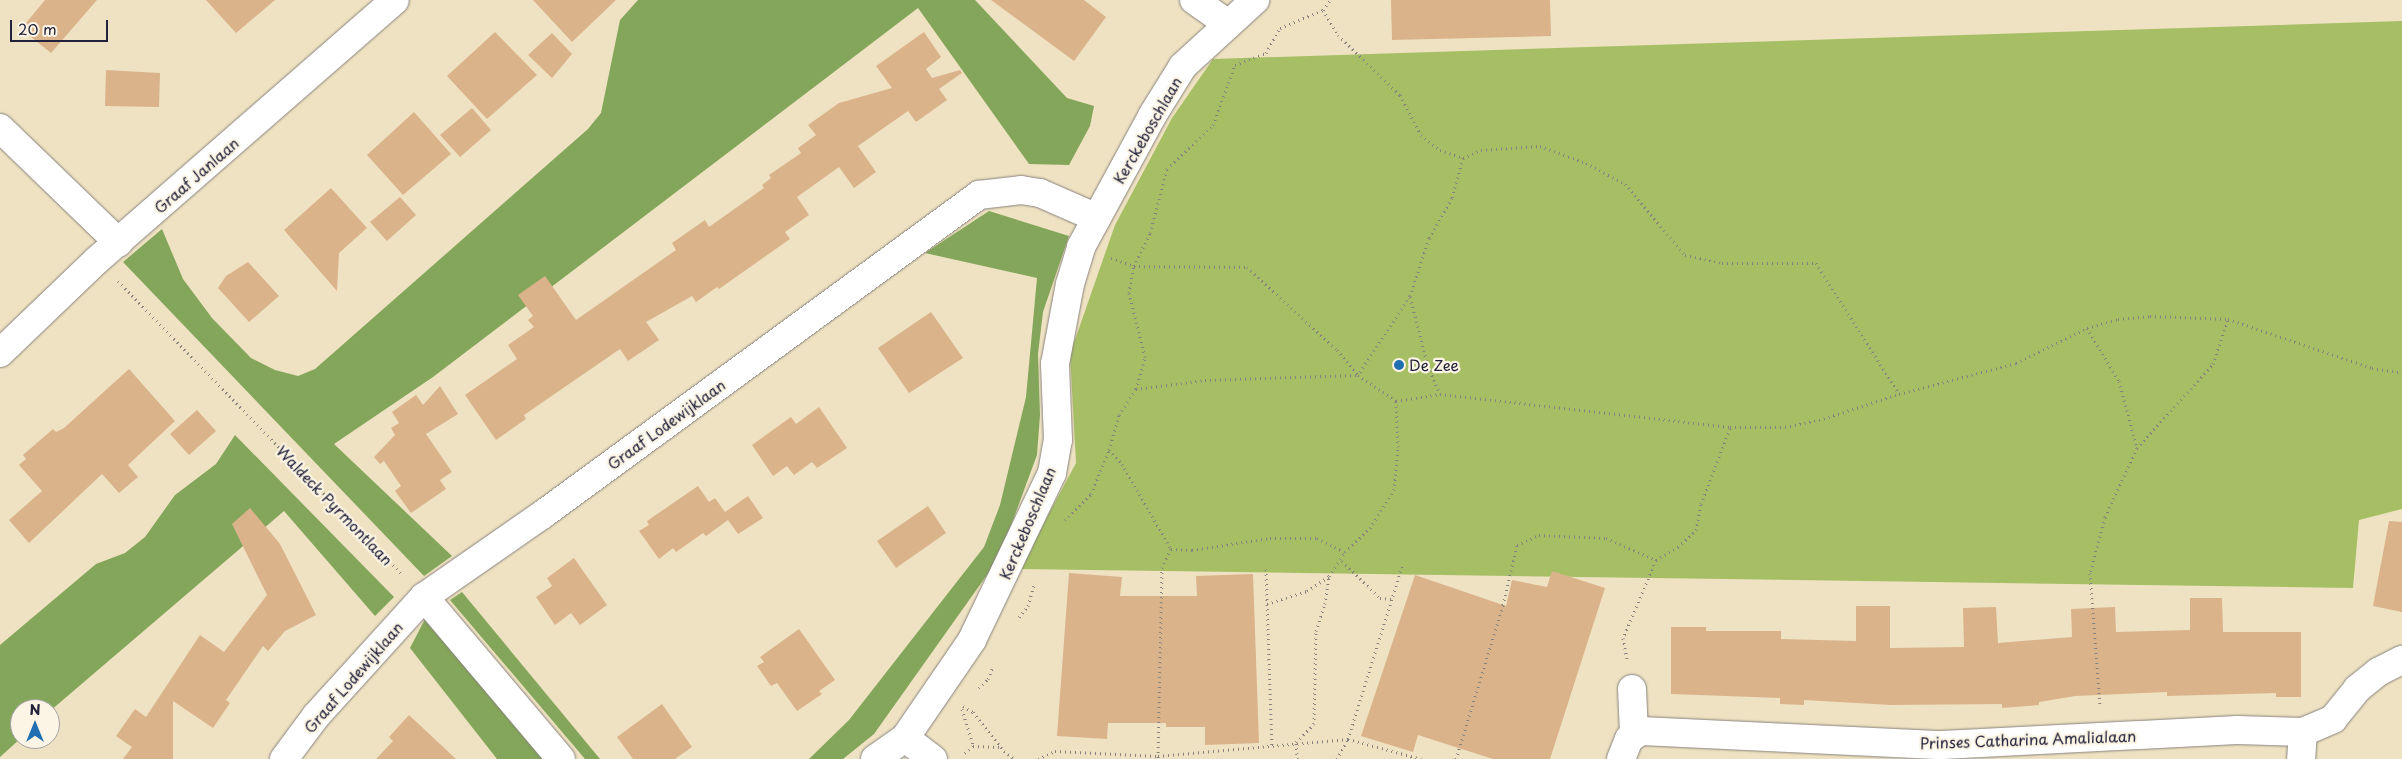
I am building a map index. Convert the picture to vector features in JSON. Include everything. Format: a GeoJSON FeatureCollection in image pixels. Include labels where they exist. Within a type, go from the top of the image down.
{"type":"FeatureCollection","features":[{"type":"Feature","properties":{"kind":"street","name":"Graaf Janlaan"},"geometry":{"type":"LineString","coordinates":[[0,353],[97,260],[119,243],[395,0]]}},
{"type":"Feature","properties":{"kind":"street"},"geometry":{"type":"LineString","coordinates":[[1194,0],[1228,24]]}},
{"type":"Feature","properties":{"kind":"street","name":"Kerckeboschlaan"},"geometry":{"type":"LineString","coordinates":[[875,759],[905,738],[972,640],[1052,473],[1058,440],[1056,364],[1068,292],[1081,247],[1152,116],[1183,66],[1255,0]]}},
{"type":"Feature","properties":{"kind":"street"},"geometry":{"type":"LineString","coordinates":[[0,128],[119,243]]}},
{"type":"Feature","properties":{"kind":"street","name":"Graaf Lodewijklaan"},"geometry":{"type":"LineString","coordinates":[[284,759],[316,716],[424,597],[542,515],[979,195],[1021,190],[1040,193],[1097,218]]}},
{"type":"Feature","properties":{"kind":"street"},"geometry":{"type":"LineString","coordinates":[[424,597],[561,759]]}},
{"type":"Feature","properties":{"kind":"street","name":"Prinses Catharina Amalialaan"},"geometry":{"type":"LineString","coordinates":[[1634,733],[1942,745],[2237,730],[2302,732],[2332,719],[2357,689],[2378,672],[2402,660]]}},
{"type":"Feature","properties":{"kind":"street"},"geometry":{"type":"LineString","coordinates":[[1621,759],[1634,733],[1632,689]]}},
{"type":"Feature","properties":{"kind":"street"},"geometry":{"type":"LineString","coordinates":[[2301,759],[2302,732]]}},
{"type":"Feature","properties":{"kind":"street"},"geometry":{"type":"LineString","coordinates":[[905,738],[933,759]]}},
{"type":"Feature","properties":{"kind":"path"},"geometry":{"type":"LineString","coordinates":[[1058,527],[1091,494],[1109,450],[1119,415],[1136,390],[1145,357],[1129,293],[1134,266],[1150,233],[1167,169],[1213,124],[1235,65],[1266,53],[1280,28],[1323,10],[1330,0]]}},
{"type":"Feature","properties":{"kind":"path"},"geometry":{"type":"LineString","coordinates":[[1323,10],[1338,35],[1400,95],[1421,135],[1440,150],[1463,158],[1481,150],[1540,146],[1586,163],[1625,184],[1686,255],[1722,264],[1816,264],[1899,394]]}},
{"type":"Feature","properties":{"kind":"path"},"geometry":{"type":"LineString","coordinates":[[1358,375],[1410,296],[1429,238],[1452,198],[1463,158]]}},
{"type":"Feature","properties":{"kind":"path"},"geometry":{"type":"LineString","coordinates":[[1081,247],[1134,266],[1247,267],[1337,350],[1358,375],[1396,401],[1440,394],[1730,427],[1785,427],[1819,420],[1899,394],[2016,363],[2087,328],[2118,319],[2150,316],[2228,319],[2372,368],[2402,373]]}},
{"type":"Feature","properties":{"kind":"path","name":"Waldeck Pyrmontlaan"},"geometry":{"type":"LineString","coordinates":[[97,260],[424,597]]}},
{"type":"Feature","properties":{"kind":"path"},"geometry":{"type":"LineString","coordinates":[[1410,296],[1428,366],[1440,394]]}},
{"type":"Feature","properties":{"kind":"path"},"geometry":{"type":"LineString","coordinates":[[2103,736],[2090,573],[2105,517],[2137,448],[2213,364],[2228,319]]}},
{"type":"Feature","properties":{"kind":"path"},"geometry":{"type":"LineString","coordinates":[[2087,328],[2119,381],[2137,448]]}},
{"type":"Feature","properties":{"kind":"path"},"geometry":{"type":"LineString","coordinates":[[1136,390],[1205,380],[1358,375]]}},
{"type":"Feature","properties":{"kind":"path"},"geometry":{"type":"LineString","coordinates":[[1266,604],[1307,591],[1329,576],[1342,562],[1345,552],[1370,528],[1394,490],[1398,447],[1396,401]]}},
{"type":"Feature","properties":{"kind":"path"},"geometry":{"type":"LineString","coordinates":[[1632,689],[1623,638],[1656,560],[1678,547],[1696,530],[1701,504],[1730,427]]}},
{"type":"Feature","properties":{"kind":"path"},"geometry":{"type":"LineString","coordinates":[[1109,450],[1122,464],[1171,549]]}},
{"type":"Feature","properties":{"kind":"path"},"geometry":{"type":"LineString","coordinates":[[1456,759],[1503,605],[1517,545],[1538,536],[1606,538],[1656,560]]}},
{"type":"Feature","properties":{"kind":"path"},"geometry":{"type":"LineString","coordinates":[[1171,549],[1192,550],[1270,538],[1317,538],[1345,552]]}},
{"type":"Feature","properties":{"kind":"path"},"geometry":{"type":"LineString","coordinates":[[1158,758],[1162,567],[1171,549]]}},
{"type":"Feature","properties":{"kind":"path"},"geometry":{"type":"LineString","coordinates":[[1342,562],[1380,598],[1392,599]]}},
{"type":"Feature","properties":{"kind":"path"},"geometry":{"type":"LineString","coordinates":[[1337,759],[1348,739],[1403,562]]}},
{"type":"Feature","properties":{"kind":"path"},"geometry":{"type":"LineString","coordinates":[[1266,569],[1272,746]]}},
{"type":"Feature","properties":{"kind":"path"},"geometry":{"type":"LineString","coordinates":[[1297,759],[1296,742],[1314,724],[1316,631],[1325,604],[1329,576]]}},
{"type":"Feature","properties":{"kind":"path"},"geometry":{"type":"LineString","coordinates":[[1016,621],[1028,606],[1036,580]]}},
{"type":"Feature","properties":{"kind":"path"},"geometry":{"type":"LineString","coordinates":[[974,692],[988,679],[994,662]]}},
{"type":"Feature","properties":{"kind":"path"},"geometry":{"type":"LineString","coordinates":[[961,705],[968,698]]}},
{"type":"Feature","properties":{"kind":"path"},"geometry":{"type":"LineString","coordinates":[[961,705],[973,746]]}},
{"type":"Feature","properties":{"kind":"path"},"geometry":{"type":"LineString","coordinates":[[961,705],[973,712],[1002,748],[1015,759]]}},
{"type":"Feature","properties":{"kind":"path"},"geometry":{"type":"LineString","coordinates":[[1038,759],[1056,751],[1158,758],[1296,742],[1348,739],[1421,759]]}},
{"type":"Feature","properties":{"kind":"path"},"geometry":{"type":"LineString","coordinates":[[955,759],[973,746],[1002,748]]}},
{"type":"Feature","properties":{"kind":"green space"},"geometry":{"type":"Polygon","coordinates":[[[638,0],[975,0],[1067,98],[1094,106],[1090,126],[1069,165],[1029,164],[918,8],[433,377],[334,444],[452,556],[424,576],[123,262],[162,229],[183,279],[212,318],[251,358],[275,370],[298,376],[315,369],[588,129],[601,113],[620,20],[638,0]]]}},
{"type":"Feature","properties":{"kind":"green space"},"geometry":{"type":"Polygon","coordinates":[[[2402,21],[2402,509],[2359,520],[2353,588],[1019,569],[1076,463],[1070,354],[1115,225],[1172,118],[1213,59],[2402,21]]]}},
{"type":"Feature","properties":{"kind":"green space"},"geometry":{"type":"Polygon","coordinates":[[[989,211],[1069,236],[1043,312],[1038,354],[1040,415],[1037,455],[999,558],[874,734],[843,759],[809,759],[849,720],[984,547],[1000,505],[1026,397],[1037,278],[925,253],[989,211]]]}},
{"type":"Feature","properties":{"kind":"green space"},"geometry":{"type":"Polygon","coordinates":[[[235,435],[394,597],[375,616],[284,511],[60,702],[60,699],[10,699],[10,748],[0,757],[0,645],[96,564],[125,553],[145,537],[175,495],[216,464],[235,435]]]}},
{"type":"Feature","properties":{"kind":"green space"},"geometry":{"type":"Polygon","coordinates":[[[462,592],[600,759],[585,759],[450,600],[462,592]]]}},
{"type":"Feature","properties":{"kind":"green space"},"geometry":{"type":"Polygon","coordinates":[[[425,619],[547,759],[497,759],[410,648],[425,619]]]}},
{"type":"Feature","properties":{"kind":"building"},"geometry":{"type":"Polygon","coordinates":[[[45,0],[97,0],[51,53],[21,29],[45,0]]]}},
{"type":"Feature","properties":{"kind":"building"},"geometry":{"type":"Polygon","coordinates":[[[206,0],[275,0],[236,33],[206,0]]]}},
{"type":"Feature","properties":{"kind":"building"},"geometry":{"type":"Polygon","coordinates":[[[533,0],[616,0],[572,42],[533,0]]]}},
{"type":"Feature","properties":{"kind":"building"},"geometry":{"type":"Polygon","coordinates":[[[991,0],[1084,0],[1106,17],[1074,61],[991,0]]]}},
{"type":"Feature","properties":{"kind":"building"},"geometry":{"type":"Polygon","coordinates":[[[1391,0],[1550,0],[1551,36],[1392,40],[1391,0]]]}},
{"type":"Feature","properties":{"kind":"building"},"geometry":{"type":"Polygon","coordinates":[[[495,32],[537,75],[487,119],[447,76],[495,32]]]}},
{"type":"Feature","properties":{"kind":"building"},"geometry":{"type":"Polygon","coordinates":[[[924,32],[941,57],[926,69],[932,78],[960,70],[962,73],[939,89],[947,100],[916,122],[908,111],[858,146],[876,172],[854,188],[839,167],[797,197],[809,215],[785,232],[790,239],[719,289],[717,287],[696,302],[692,296],[646,322],[659,340],[628,361],[620,349],[524,415],[526,419],[496,440],[465,395],[517,359],[508,345],[534,327],[528,320],[533,316],[518,295],[545,276],[576,320],[676,250],[672,243],[705,220],[709,227],[764,188],[762,185],[771,178],[769,175],[801,153],[798,148],[816,135],[808,125],[839,103],[892,88],[876,66],[924,32]]]}},
{"type":"Feature","properties":{"kind":"building"},"geometry":{"type":"Polygon","coordinates":[[[552,33],[572,54],[552,78],[528,55],[552,33]]]}},
{"type":"Feature","properties":{"kind":"building"},"geometry":{"type":"Polygon","coordinates":[[[106,70],[160,73],[159,107],[105,106],[106,70]]]}},
{"type":"Feature","properties":{"kind":"building"},"geometry":{"type":"Polygon","coordinates":[[[472,108],[491,130],[460,157],[440,135],[472,108]]]}},
{"type":"Feature","properties":{"kind":"building"},"geometry":{"type":"Polygon","coordinates":[[[414,112],[451,154],[403,195],[367,155],[414,112]]]}},
{"type":"Feature","properties":{"kind":"building"},"geometry":{"type":"Polygon","coordinates":[[[331,188],[367,228],[339,253],[337,291],[284,230],[331,188]]]}},
{"type":"Feature","properties":{"kind":"building"},"geometry":{"type":"Polygon","coordinates":[[[400,197],[416,215],[387,241],[370,222],[400,197]]]}},
{"type":"Feature","properties":{"kind":"building"},"geometry":{"type":"Polygon","coordinates":[[[248,262],[279,296],[249,322],[218,288],[226,276],[248,262]]]}},
{"type":"Feature","properties":{"kind":"building"},"geometry":{"type":"Polygon","coordinates":[[[931,312],[963,358],[909,393],[878,348],[931,312]]]}},
{"type":"Feature","properties":{"kind":"building"},"geometry":{"type":"Polygon","coordinates":[[[129,369],[175,421],[128,465],[138,477],[119,493],[102,474],[29,543],[9,520],[42,491],[19,465],[26,459],[23,455],[53,429],[56,432],[64,428],[129,369]]]}},
{"type":"Feature","properties":{"kind":"building"},"geometry":{"type":"Polygon","coordinates":[[[440,386],[458,414],[426,434],[452,472],[440,480],[446,489],[411,513],[395,491],[401,486],[384,461],[380,464],[374,457],[395,435],[391,428],[399,423],[392,412],[416,395],[423,405],[440,386]]]}},
{"type":"Feature","properties":{"kind":"building"},"geometry":{"type":"Polygon","coordinates":[[[819,407],[847,448],[817,468],[812,462],[794,475],[787,466],[773,476],[752,445],[791,417],[796,424],[819,407]]]}},
{"type":"Feature","properties":{"kind":"building"},"geometry":{"type":"Polygon","coordinates":[[[197,410],[216,431],[189,455],[170,434],[197,410]]]}},
{"type":"Feature","properties":{"kind":"building"},"geometry":{"type":"Polygon","coordinates":[[[698,486],[709,502],[715,498],[725,512],[748,496],[763,518],[738,534],[728,520],[706,536],[703,533],[676,552],[673,548],[659,559],[639,531],[649,525],[647,521],[698,486]]]}},
{"type":"Feature","properties":{"kind":"building"},"geometry":{"type":"Polygon","coordinates":[[[928,506],[946,533],[896,568],[877,541],[928,506]]]}},
{"type":"Feature","properties":{"kind":"building"},"geometry":{"type":"Polygon","coordinates":[[[250,508],[280,544],[316,615],[285,631],[268,651],[263,646],[226,700],[230,703],[213,728],[173,701],[173,759],[123,759],[132,747],[116,736],[135,709],[146,717],[200,635],[224,652],[267,595],[232,524],[250,508]]]}},
{"type":"Feature","properties":{"kind":"building"},"geometry":{"type":"Polygon","coordinates":[[[2389,521],[2402,522],[2402,612],[2373,606],[2389,521]]]}},
{"type":"Feature","properties":{"kind":"building"},"geometry":{"type":"Polygon","coordinates":[[[574,558],[607,605],[580,625],[571,613],[555,625],[536,597],[552,586],[547,578],[574,558]]]}},
{"type":"Feature","properties":{"kind":"building"},"geometry":{"type":"Polygon","coordinates":[[[1552,571],[1605,588],[1550,759],[1493,759],[1418,735],[1413,752],[1361,736],[1415,575],[1506,606],[1512,580],[1547,587],[1552,571]]]}},
{"type":"Feature","properties":{"kind":"building"},"geometry":{"type":"Polygon","coordinates":[[[1069,573],[1122,577],[1120,596],[1197,596],[1196,576],[1253,574],[1259,743],[1205,745],[1205,727],[1166,727],[1166,723],[1108,723],[1107,739],[1057,736],[1069,573]]]}},
{"type":"Feature","properties":{"kind":"building"},"geometry":{"type":"Polygon","coordinates":[[[2190,598],[2222,598],[2223,632],[2301,632],[2301,697],[2276,697],[2276,693],[2167,696],[2167,692],[2075,696],[2039,702],[2039,705],[2002,708],[2002,704],[1891,705],[1804,700],[1804,705],[1780,704],[1780,698],[1671,694],[1671,627],[1706,627],[1706,631],[1781,631],[1781,639],[1856,641],[1856,606],[1890,606],[1890,648],[1964,647],[1963,608],[1996,607],[1998,643],[2072,637],[2071,609],[2115,607],[2116,632],[2190,630],[2190,598]]]}},
{"type":"Feature","properties":{"kind":"building"},"geometry":{"type":"Polygon","coordinates":[[[799,629],[835,680],[819,691],[822,694],[797,711],[777,683],[771,686],[757,666],[764,662],[760,657],[799,629]]]}},
{"type":"Feature","properties":{"kind":"building"},"geometry":{"type":"Polygon","coordinates":[[[662,704],[692,747],[675,759],[633,759],[617,737],[662,704]]]}},
{"type":"Feature","properties":{"kind":"building"},"geometry":{"type":"Polygon","coordinates":[[[409,715],[456,759],[376,759],[393,741],[389,737],[409,715]]]}},
{"type":"Feature","properties":{"kind":"place","name":"De Zee"},"geometry":{"type":"Point","coordinates":[1399,365]}}]}
